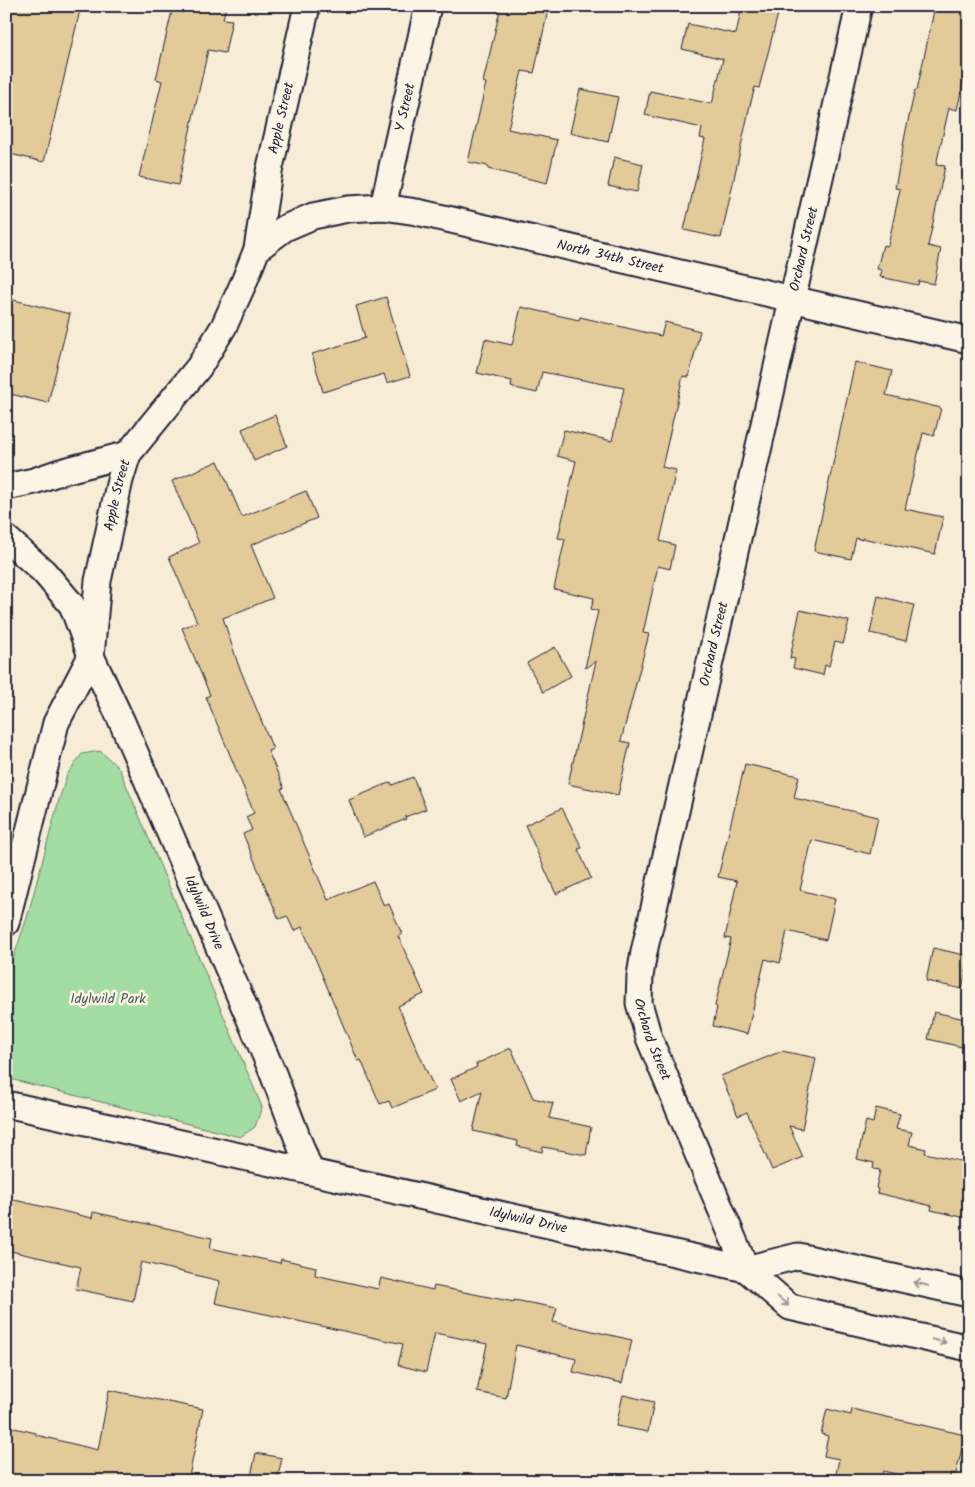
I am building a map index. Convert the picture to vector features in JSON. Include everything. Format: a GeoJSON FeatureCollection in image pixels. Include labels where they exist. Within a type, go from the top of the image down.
{"type":"FeatureCollection","features":[{"type":"Feature","properties":{"kind":"street","name":"Apple Street"},"geometry":{"type":"LineString","coordinates":[[6,923],[56,723],[91,656],[98,581],[120,480],[128,454],[199,367],[224,326],[244,282],[257,248],[269,172],[307,6]]}},
{"type":"Feature","properties":{"kind":"street","name":"Y Street"},"geometry":{"type":"LineString","coordinates":[[382,207],[428,6]]}},
{"type":"Feature","properties":{"kind":"street","name":"Orchard Street"},"geometry":{"type":"LineString","coordinates":[[746,1270],[649,1038],[639,1003],[640,976],[859,6]]}},
{"type":"Feature","properties":{"kind":"street","name":"North 34th Street"},"geometry":{"type":"LineString","coordinates":[[257,248],[285,228],[312,216],[348,209],[382,207],[417,212],[969,340]]}},
{"type":"Feature","properties":{"kind":"street"},"geometry":{"type":"LineString","coordinates":[[6,487],[34,481],[128,454]]}},
{"type":"Feature","properties":{"kind":"street","name":"Idylwild Drive"},"geometry":{"type":"LineString","coordinates":[[6,538],[44,572],[72,605],[91,656],[122,722],[268,1062],[310,1171]]}},
{"type":"Feature","properties":{"kind":"street","name":"Idylwild Drive"},"geometry":{"type":"LineString","coordinates":[[6,1104],[746,1270],[790,1307],[969,1348]]}},
{"type":"Feature","properties":{"kind":"street","name":"Idylwild Drive"},"geometry":{"type":"LineString","coordinates":[[746,1270],[798,1256],[969,1294]]}},
{"type":"Feature","properties":{"kind":"green space","name":"Idylwild Park"},"geometry":{"type":"Polygon","coordinates":[[[100,751],[119,768],[262,1107],[255,1127],[240,1137],[6,1078],[6,979],[27,918],[67,775],[82,754],[100,751]]]}},
{"type":"Feature","properties":{"kind":"building"},"geometry":{"type":"Polygon","coordinates":[[[6,6],[81,6],[44,162],[6,153],[6,6]]]}},
{"type":"Feature","properties":{"kind":"building"},"geometry":{"type":"Polygon","coordinates":[[[184,6],[226,6],[223,19],[232,20],[225,53],[208,50],[178,185],[139,177],[162,81],[156,79],[172,11],[183,13],[184,6]]]}},
{"type":"Feature","properties":{"kind":"building"},"geometry":{"type":"Polygon","coordinates":[[[501,6],[549,6],[534,73],[522,71],[508,129],[557,140],[547,183],[488,169],[488,166],[468,162],[486,83],[483,82],[501,6]]]}},
{"type":"Feature","properties":{"kind":"building"},"geometry":{"type":"Polygon","coordinates":[[[742,6],[780,6],[759,88],[755,87],[750,105],[721,238],[684,230],[705,139],[700,138],[702,128],[645,115],[650,91],[712,104],[723,59],[682,49],[688,24],[736,34],[742,6]]]}},
{"type":"Feature","properties":{"kind":"building"},"geometry":{"type":"Polygon","coordinates":[[[935,6],[969,6],[969,56],[957,110],[949,108],[936,165],[945,166],[928,246],[941,249],[934,284],[919,281],[918,285],[880,277],[882,270],[877,269],[883,245],[888,246],[900,189],[895,188],[906,130],[915,90],[917,90],[935,6]]]}},
{"type":"Feature","properties":{"kind":"building"},"geometry":{"type":"Polygon","coordinates":[[[580,89],[618,97],[608,142],[570,133],[580,89]]]}},
{"type":"Feature","properties":{"kind":"building"},"geometry":{"type":"Polygon","coordinates":[[[614,157],[643,164],[637,192],[608,186],[614,157]]]}},
{"type":"Feature","properties":{"kind":"building"},"geometry":{"type":"Polygon","coordinates":[[[386,297],[410,376],[387,383],[384,374],[323,392],[312,354],[365,338],[356,306],[386,297]]]}},
{"type":"Feature","properties":{"kind":"building"},"geometry":{"type":"Polygon","coordinates":[[[6,298],[70,314],[48,403],[6,393],[6,298]]]}},
{"type":"Feature","properties":{"kind":"building"},"geometry":{"type":"Polygon","coordinates":[[[521,307],[579,320],[580,317],[661,336],[665,322],[700,331],[689,377],[683,376],[662,467],[676,470],[660,541],[675,545],[670,569],[658,566],[643,633],[649,634],[621,741],[630,743],[618,795],[568,784],[596,661],[585,668],[598,611],[591,609],[594,598],[554,589],[565,539],[558,538],[576,461],[557,456],[564,430],[612,441],[624,388],[542,372],[537,393],[511,387],[512,381],[477,373],[485,339],[512,345],[521,307]]]}},
{"type":"Feature","properties":{"kind":"building"},"geometry":{"type":"Polygon","coordinates":[[[855,362],[892,371],[886,395],[941,408],[934,436],[923,433],[905,509],[943,517],[935,554],[862,538],[862,540],[856,538],[851,559],[814,551],[855,362]]]}},
{"type":"Feature","properties":{"kind":"building"},"geometry":{"type":"Polygon","coordinates":[[[275,415],[287,446],[254,461],[242,429],[275,415]]]}},
{"type":"Feature","properties":{"kind":"building"},"geometry":{"type":"Polygon","coordinates":[[[218,461],[242,517],[306,491],[317,518],[251,545],[273,598],[223,618],[238,664],[273,749],[268,751],[284,788],[281,789],[328,900],[373,881],[384,906],[389,904],[402,934],[398,936],[424,994],[398,1006],[435,1090],[392,1108],[389,1101],[380,1104],[361,1060],[358,1061],[302,927],[294,931],[287,916],[279,919],[243,834],[252,830],[246,817],[254,813],[206,697],[210,695],[182,628],[197,622],[169,557],[199,543],[172,481],[218,461]]]}},
{"type":"Feature","properties":{"kind":"building"},"geometry":{"type":"Polygon","coordinates":[[[878,596],[914,605],[906,641],[870,633],[878,596]]]}},
{"type":"Feature","properties":{"kind":"building"},"geometry":{"type":"Polygon","coordinates":[[[800,610],[849,621],[843,644],[835,642],[829,666],[825,665],[823,675],[793,668],[795,659],[790,658],[800,610]]]}},
{"type":"Feature","properties":{"kind":"building"},"geometry":{"type":"Polygon","coordinates":[[[555,647],[571,676],[543,692],[527,663],[555,647]]]}},
{"type":"Feature","properties":{"kind":"building"},"geometry":{"type":"Polygon","coordinates":[[[745,764],[799,776],[794,798],[878,817],[870,854],[812,840],[800,890],[835,899],[826,940],[787,931],[780,963],[765,959],[747,1034],[713,1026],[717,1007],[715,1006],[731,939],[725,938],[737,881],[718,877],[745,764]]]}},
{"type":"Feature","properties":{"kind":"building"},"geometry":{"type":"Polygon","coordinates":[[[413,777],[426,809],[363,837],[349,800],[391,782],[392,785],[413,777]]]}},
{"type":"Feature","properties":{"kind":"building"},"geometry":{"type":"Polygon","coordinates":[[[562,808],[582,848],[578,849],[591,878],[556,894],[525,825],[562,808]]]}},
{"type":"Feature","properties":{"kind":"building"},"geometry":{"type":"Polygon","coordinates":[[[933,948],[969,956],[962,989],[926,981],[933,948]]]}},
{"type":"Feature","properties":{"kind":"building"},"geometry":{"type":"Polygon","coordinates":[[[934,1012],[969,1020],[962,1047],[928,1039],[934,1012]]]}},
{"type":"Feature","properties":{"kind":"building"},"geometry":{"type":"Polygon","coordinates":[[[511,1048],[533,1098],[553,1103],[549,1118],[591,1127],[586,1155],[543,1147],[542,1152],[517,1146],[518,1141],[473,1131],[482,1091],[461,1101],[451,1079],[477,1067],[476,1064],[511,1048]]]}},
{"type":"Feature","properties":{"kind":"building"},"geometry":{"type":"Polygon","coordinates":[[[782,1051],[816,1058],[802,1129],[789,1126],[803,1157],[772,1170],[747,1112],[738,1116],[721,1076],[782,1051]]]}},
{"type":"Feature","properties":{"kind":"building"},"geometry":{"type":"Polygon","coordinates":[[[876,1108],[900,1114],[896,1129],[912,1132],[909,1145],[926,1149],[925,1153],[969,1163],[969,1205],[966,1218],[931,1210],[932,1206],[877,1193],[878,1189],[876,1188],[880,1170],[873,1169],[874,1163],[857,1159],[866,1121],[873,1123],[876,1108]]]}},
{"type":"Feature","properties":{"kind":"building"},"geometry":{"type":"Polygon","coordinates":[[[6,1198],[92,1218],[93,1212],[212,1238],[210,1248],[280,1263],[281,1259],[316,1267],[315,1275],[378,1289],[381,1278],[433,1290],[434,1286],[514,1302],[514,1300],[557,1308],[553,1322],[632,1340],[622,1383],[573,1372],[576,1359],[516,1345],[506,1398],[477,1392],[487,1344],[435,1333],[426,1372],[398,1365],[403,1344],[215,1303],[220,1281],[141,1262],[133,1301],[76,1289],[81,1267],[6,1250],[6,1198]]]}},
{"type":"Feature","properties":{"kind":"building"},"geometry":{"type":"Polygon","coordinates":[[[109,1390],[203,1409],[188,1481],[6,1481],[6,1426],[98,1450],[109,1390]]]}},
{"type":"Feature","properties":{"kind":"building"},"geometry":{"type":"Polygon","coordinates":[[[623,1395],[654,1402],[648,1432],[616,1426],[623,1395]]]}},
{"type":"Feature","properties":{"kind":"building"},"geometry":{"type":"Polygon","coordinates":[[[827,1409],[851,1415],[852,1409],[965,1435],[956,1474],[951,1473],[949,1481],[926,1481],[883,1471],[880,1481],[839,1481],[840,1475],[836,1474],[839,1459],[824,1456],[828,1436],[821,1434],[827,1409]]]}},
{"type":"Feature","properties":{"kind":"building"},"geometry":{"type":"Polygon","coordinates":[[[256,1453],[282,1458],[277,1481],[250,1481],[256,1453]]]}}]}
